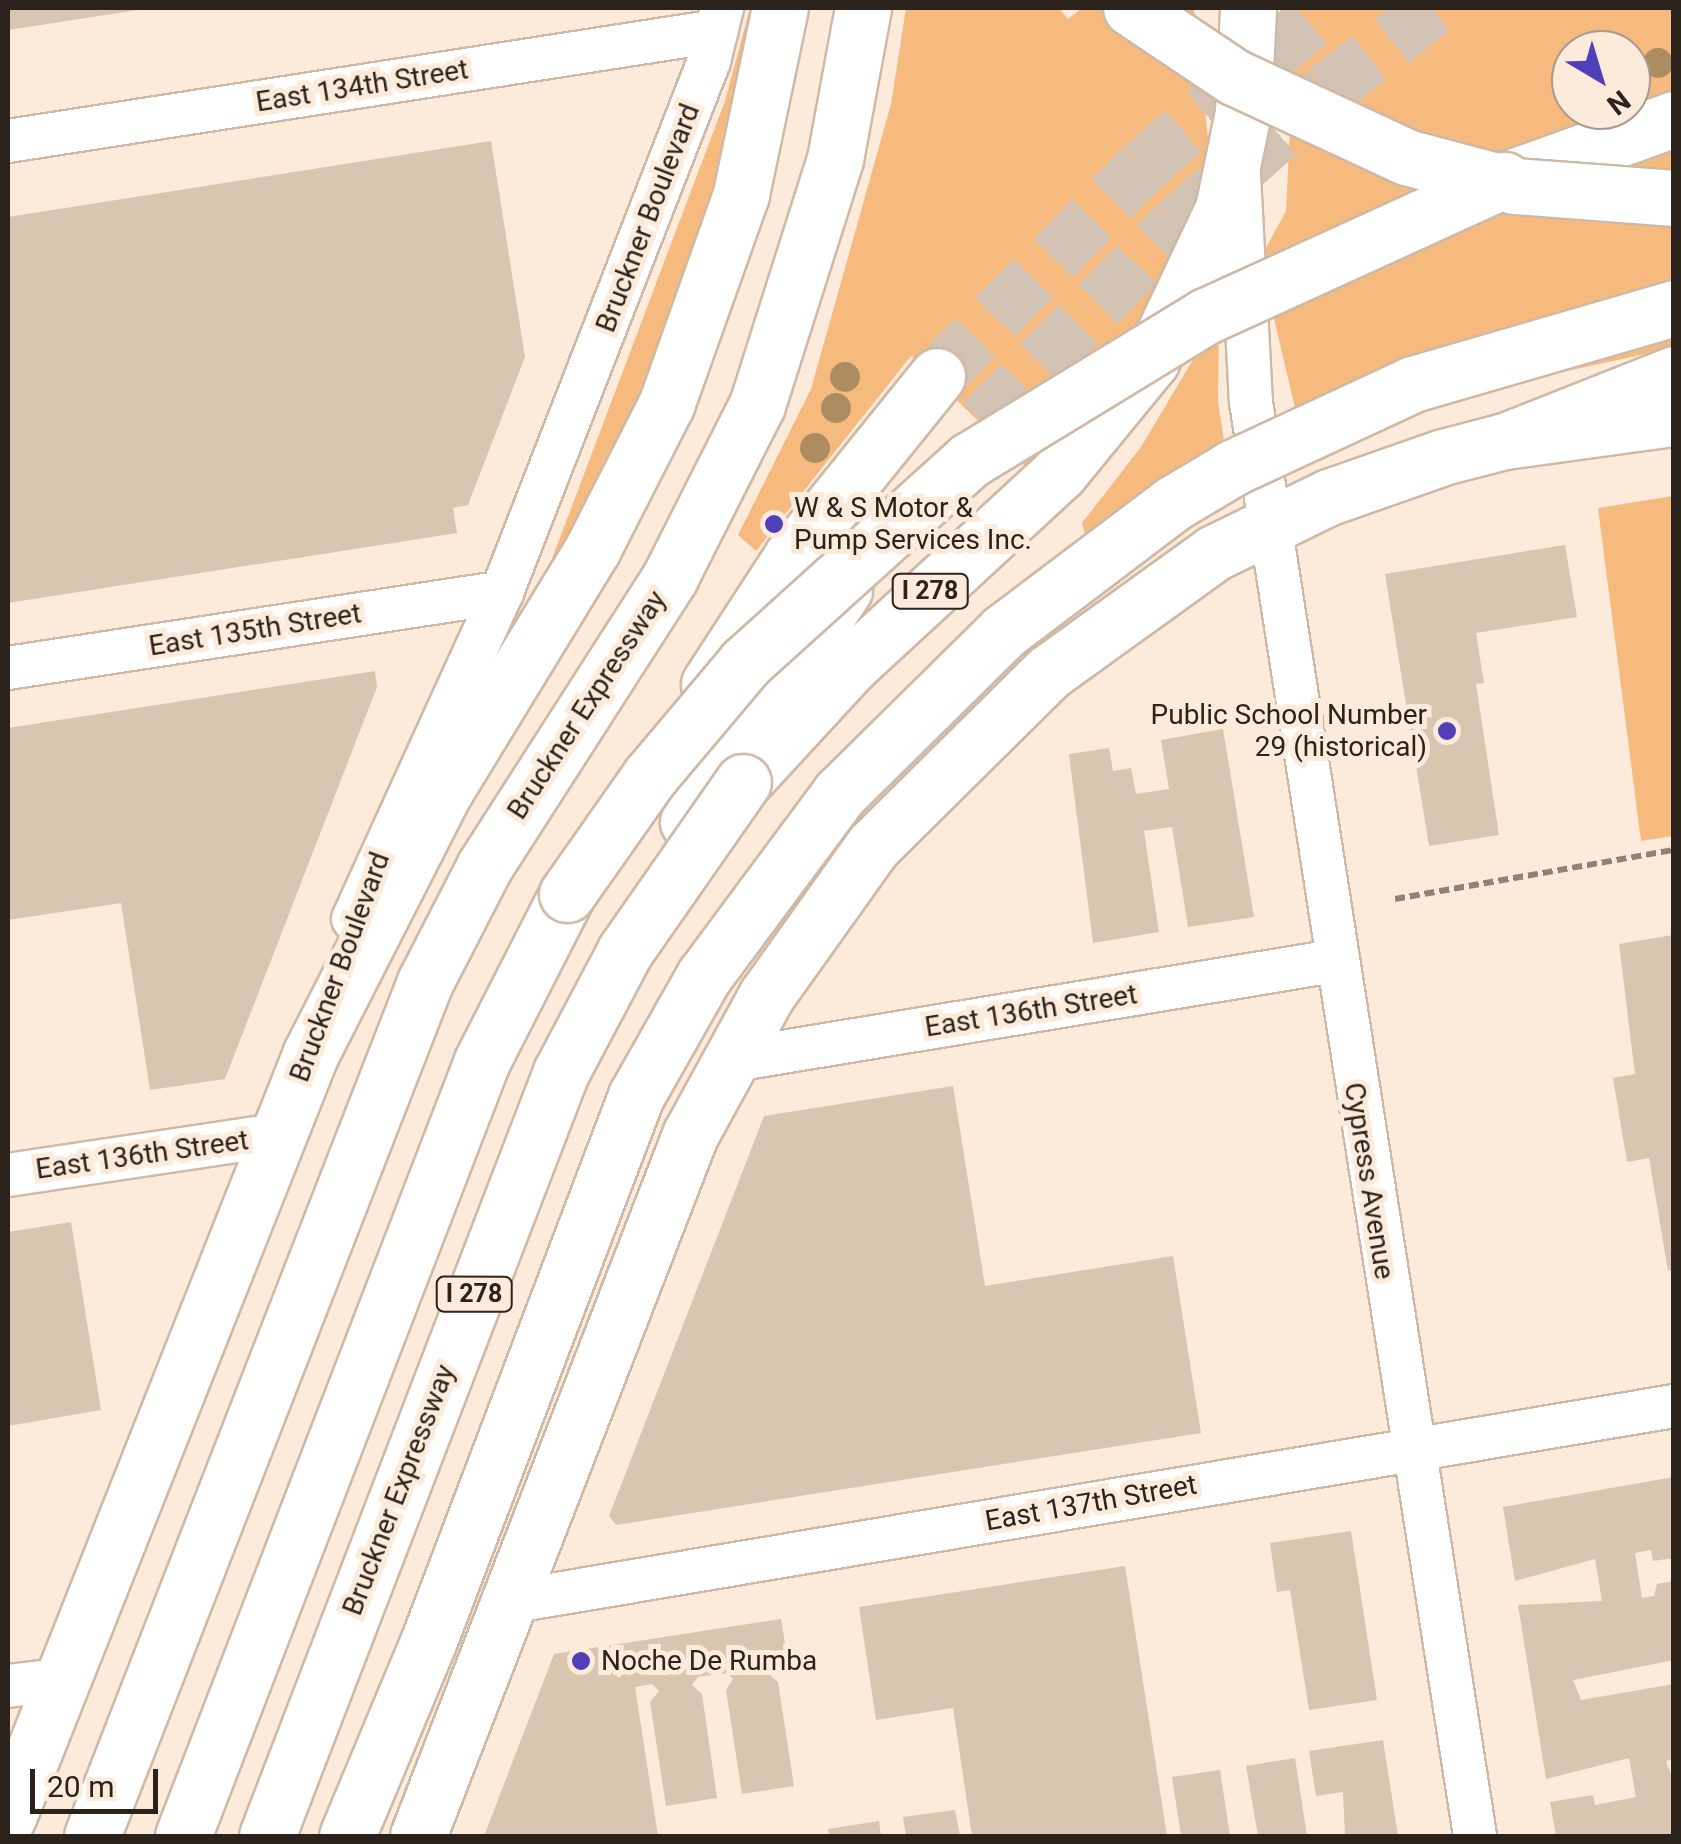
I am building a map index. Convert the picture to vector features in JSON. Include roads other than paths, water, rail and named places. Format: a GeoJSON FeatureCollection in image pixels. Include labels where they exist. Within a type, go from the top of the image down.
{"type":"FeatureCollection","features":[{"type":"Feature","properties":{"kind":"main road"},"geometry":{"type":"LineString","coordinates":[[311,1054],[443,794],[593,548],[666,405],[742,194],[780,8]]}},
{"type":"Feature","properties":{"kind":"main road","name":"Bruckner Expressway"},"geometry":{"type":"LineString","coordinates":[[92,1836],[425,982],[484,867],[661,591],[758,405],[812,236],[852,87],[864,8]]}},
{"type":"Feature","properties":{"kind":"main road"},"geometry":{"type":"LineString","coordinates":[[1131,8],[1234,77],[1406,157],[1515,186],[1674,198]]}},
{"type":"Feature","properties":{"kind":"main road","name":"Bruckner Expressway"},"geometry":{"type":"LineString","coordinates":[[267,1836],[532,1142],[625,951],[731,798],[795,724],[1050,482],[1151,361],[1203,258],[1238,153],[1248,8]]}},
{"type":"Feature","properties":{"kind":"main road"},"geometry":{"type":"LineString","coordinates":[[185,1836],[482,1061],[567,894],[696,717],[796,612],[970,460],[1121,363],[1400,223],[1674,120]]}},
{"type":"Feature","properties":{"kind":"main road"},"geometry":{"type":"LineString","coordinates":[[347,1836],[429,1640],[636,1096],[704,976],[840,793],[1003,632],[1218,476],[1413,384],[1674,308]]}},
{"type":"Feature","properties":{"kind":"main road"},"geometry":{"type":"LineString","coordinates":[[418,1836],[660,1204],[728,1061],[817,917],[932,781],[1108,624],[1214,553],[1270,524],[1384,475],[1505,441],[1674,374]]}},
{"type":"Feature","properties":{"kind":"main road"},"geometry":{"type":"LineString","coordinates":[[210,1836],[552,963],[738,638],[792,556],[937,376]]}},
{"type":"Feature","properties":{"kind":"main road"},"geometry":{"type":"LineString","coordinates":[[1505,441],[1674,418]]}},
{"type":"Feature","properties":{"kind":"main road"},"geometry":{"type":"LineString","coordinates":[[276,1836],[526,1142],[634,907],[824,615],[982,422]]}},
{"type":"Feature","properties":{"kind":"main road","name":"Bruckner Boulevard"},"geometry":{"type":"LineString","coordinates":[[8,1817],[311,1054]]}},
{"type":"Feature","properties":{"kind":"main road"},"geometry":{"type":"LineString","coordinates":[[185,1836],[233,1770]]}},
{"type":"Feature","properties":{"kind":"street","name":"Bruckner Boulevard"},"geometry":{"type":"LineString","coordinates":[[311,1054],[350,927],[502,592],[720,19]]}},
{"type":"Feature","properties":{"kind":"street","name":"East 134th Street"},"geometry":{"type":"LineString","coordinates":[[8,141],[720,19]]}},
{"type":"Feature","properties":{"kind":"street","name":"Cypress Avenue"},"geometry":{"type":"LineString","coordinates":[[1238,153],[1251,402],[1334,961],[1475,1836]]}},
{"type":"Feature","properties":{"kind":"street","name":"East 135th Street"},"geometry":{"type":"LineString","coordinates":[[8,668],[502,592]]}},
{"type":"Feature","properties":{"kind":"street","name":"East 136th Street"},"geometry":{"type":"LineString","coordinates":[[728,1061],[1334,961]]}},
{"type":"Feature","properties":{"kind":"street","name":"East 136th Street"},"geometry":{"type":"LineString","coordinates":[[8,1175],[277,1135]]}},
{"type":"Feature","properties":{"kind":"street","name":"East 137th Street"},"geometry":{"type":"LineString","coordinates":[[509,1602],[1674,1406]]}},
{"type":"Feature","properties":{"kind":"street"},"geometry":{"type":"LineString","coordinates":[[8,1686],[66,1679]]}},
{"type":"Feature","properties":{"kind":"tunnel"},"geometry":{"type":"LineString","coordinates":[[937,376],[1142,167],[1325,8]]}},
{"type":"Feature","properties":{"kind":"tunnel"},"geometry":{"type":"LineString","coordinates":[[982,422],[1175,225],[1326,91],[1433,8]]}},
{"type":"Feature","properties":{"kind":"place","name":"W & S Motor & Pump Services Inc."},"geometry":{"type":"Point","coordinates":[774,524]}},
{"type":"Feature","properties":{"kind":"place","name":"Public School Number 29 (historical)"},"geometry":{"type":"Point","coordinates":[1447,731]}},
{"type":"Feature","properties":{"kind":"place","name":"Noche De Rumba"},"geometry":{"type":"Point","coordinates":[581,1661]}}]}
